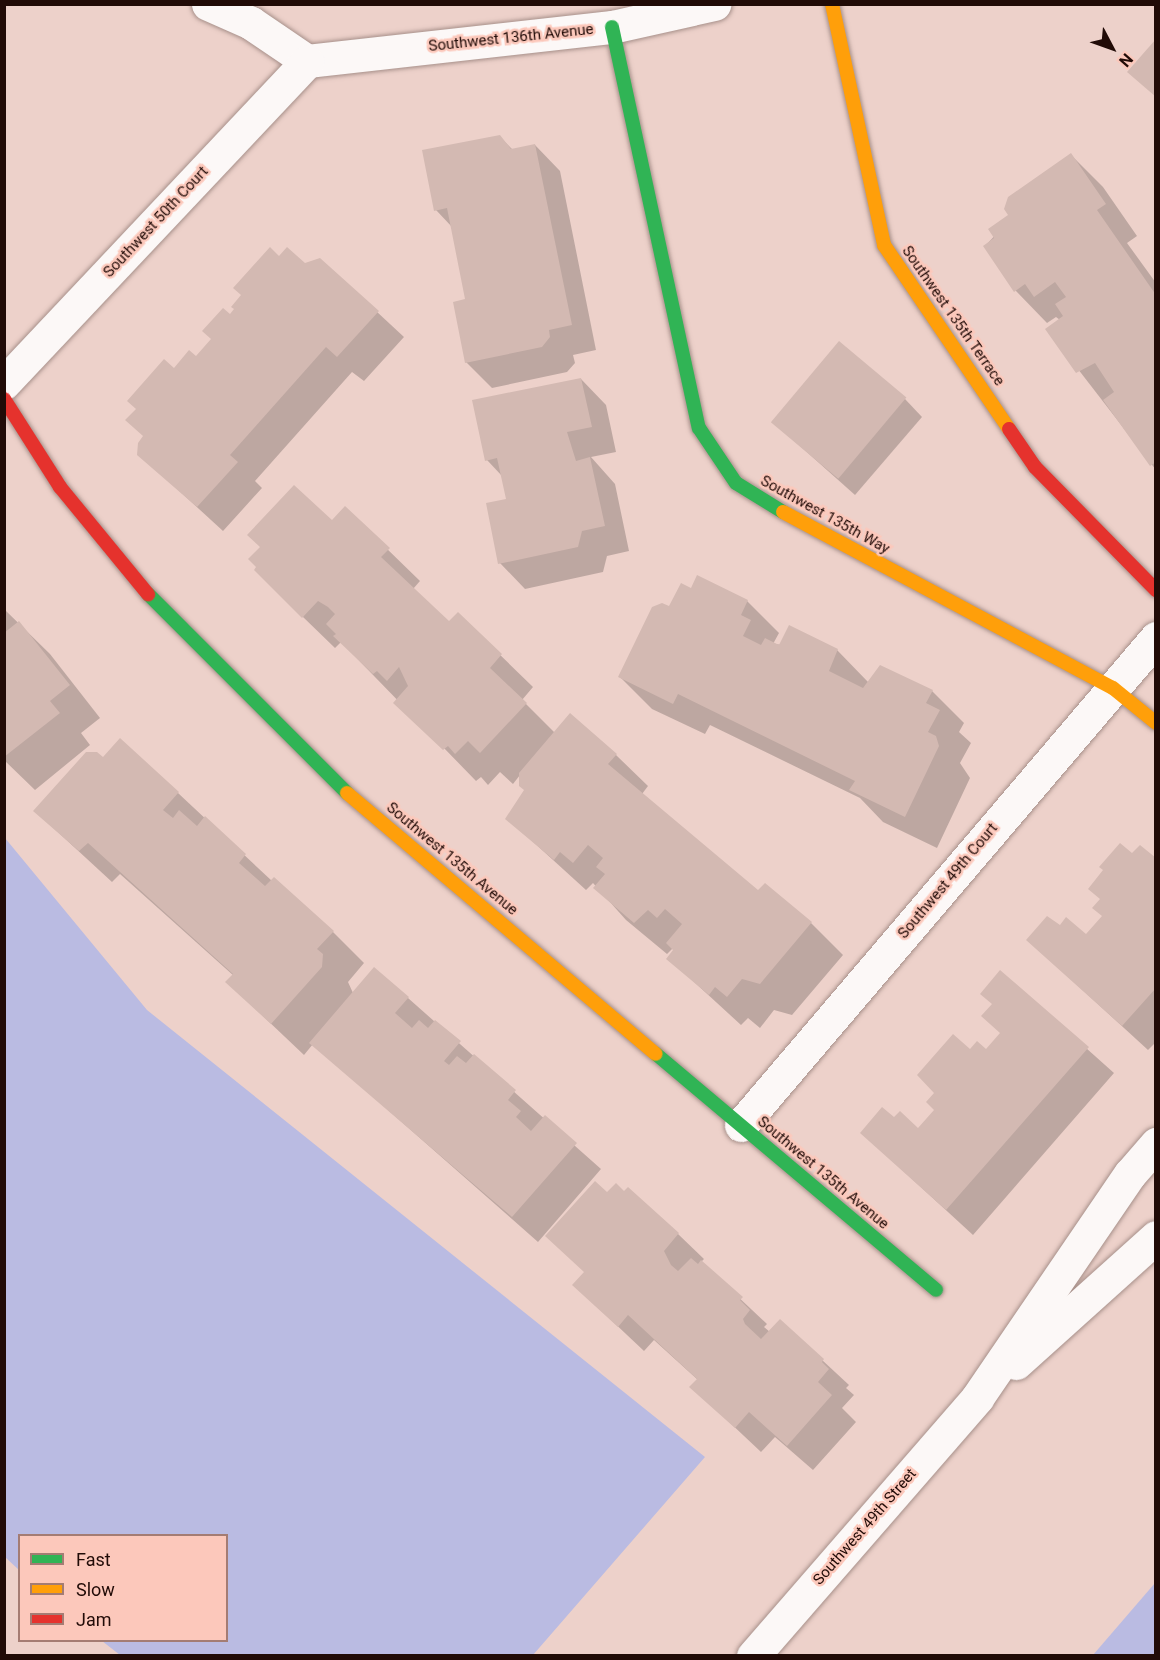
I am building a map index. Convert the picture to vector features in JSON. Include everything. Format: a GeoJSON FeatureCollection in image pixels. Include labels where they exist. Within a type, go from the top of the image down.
{"type":"FeatureCollection","features":[{"type":"Feature","properties":{"kind":"street"},"geometry":{"type":"LineString","coordinates":[[208,4],[251,23],[307,61]]}},
{"type":"Feature","properties":{"kind":"street","name":"Southwest 136th Avenue"},"geometry":{"type":"LineString","coordinates":[[307,61],[612,27],[714,4]]}},
{"type":"Feature","properties":{"kind":"street","name":"Southwest 135th Terrace"},"geometry":{"type":"LineString","coordinates":[[832,4],[884,245],[1035,467],[1155,591]]}},
{"type":"Feature","properties":{"kind":"street","name":"Southwest 135th Way"},"geometry":{"type":"LineString","coordinates":[[612,27],[699,428],[736,483],[798,521],[1113,688],[1155,723]]}},
{"type":"Feature","properties":{"kind":"street","name":"Southwest 50th Court"},"geometry":{"type":"LineString","coordinates":[[4,383],[307,61]]}},
{"type":"Feature","properties":{"kind":"street","name":"Southwest 135th Avenue"},"geometry":{"type":"LineString","coordinates":[[4,399],[60,487],[183,632],[344,790],[936,1290]]}},
{"type":"Feature","properties":{"kind":"street","name":"Southwest 49th Court"},"geometry":{"type":"LineString","coordinates":[[741,1125],[1155,638]]}},
{"type":"Feature","properties":{"kind":"street","name":"Southwest 49th Street"},"geometry":{"type":"LineString","coordinates":[[753,1656],[977,1398],[1130,1174],[1155,1144]]}},
{"type":"Feature","properties":{"kind":"street","name":"Southwest 49th Street"},"geometry":{"type":"LineString","coordinates":[[977,1398],[1155,1237]]}},
{"type":"Feature","properties":{"kind":"water"},"geometry":{"type":"Polygon","coordinates":[[[5,838],[147,1010],[705,1457],[533,1655],[120,1655],[103,1642],[228,1642],[228,1534],[18,1534],[18,1569],[5,1557],[5,838]]]}},
{"type":"Feature","properties":{"kind":"water"},"geometry":{"type":"Polygon","coordinates":[[[1155,1583],[1155,1655],[1093,1655],[1155,1583]]]}},
{"type":"Feature","properties":{"kind":"building"},"geometry":{"type":"Polygon","coordinates":[[[1156,39],[1156,97],[1127,72],[1156,39]]]}},
{"type":"Feature","properties":{"kind":"building"},"geometry":{"type":"Polygon","coordinates":[[[500,135],[511,149],[535,144],[572,325],[549,330],[550,337],[542,347],[465,363],[453,302],[465,299],[447,208],[434,211],[422,150],[500,135]]]}},
{"type":"Feature","properties":{"kind":"building"},"geometry":{"type":"Polygon","coordinates":[[[1071,153],[1106,204],[1097,210],[1156,295],[1156,462],[1150,466],[1103,400],[1114,392],[1095,363],[1076,373],[1045,329],[1063,316],[1055,304],[1066,297],[1055,282],[1034,297],[1025,284],[1014,292],[983,246],[994,238],[988,229],[1008,215],[1004,209],[1008,197],[1071,153]]]}},
{"type":"Feature","properties":{"kind":"building"},"geometry":{"type":"Polygon","coordinates":[[[270,247],[279,256],[287,247],[305,263],[320,258],[379,311],[337,357],[326,347],[230,455],[238,462],[197,507],[137,455],[138,443],[143,436],[125,420],[136,409],[127,401],[164,359],[174,368],[189,350],[196,356],[211,339],[202,331],[223,308],[230,314],[234,309],[231,307],[241,295],[233,288],[270,247]]]}},
{"type":"Feature","properties":{"kind":"building"},"geometry":{"type":"Polygon","coordinates":[[[839,341],[906,398],[838,479],[771,422],[839,341]]]}},
{"type":"Feature","properties":{"kind":"building"},"geometry":{"type":"Polygon","coordinates":[[[581,378],[592,427],[567,432],[576,461],[590,457],[605,526],[582,531],[578,547],[498,564],[486,503],[506,499],[497,458],[485,461],[472,400],[581,378]]]}},
{"type":"Feature","properties":{"kind":"building"},"geometry":{"type":"Polygon","coordinates":[[[294,485],[332,520],[345,506],[390,548],[381,557],[449,621],[458,612],[502,654],[490,668],[527,703],[480,753],[468,741],[455,754],[448,746],[443,750],[393,703],[408,686],[399,667],[387,681],[377,671],[373,674],[333,636],[336,634],[326,624],[335,614],[328,607],[318,601],[302,618],[254,570],[256,567],[248,559],[260,547],[247,535],[294,485]]]}},
{"type":"Feature","properties":{"kind":"building"},"geometry":{"type":"Polygon","coordinates":[[[697,575],[748,600],[741,615],[751,620],[743,636],[761,645],[765,638],[779,645],[789,625],[838,649],[829,671],[863,688],[880,665],[933,690],[926,703],[940,710],[928,732],[936,736],[939,746],[905,817],[849,790],[855,781],[678,694],[673,704],[618,677],[652,607],[662,603],[669,606],[681,583],[691,588],[697,575]]]}},
{"type":"Feature","properties":{"kind":"building"},"geometry":{"type":"Polygon","coordinates":[[[19,621],[70,685],[50,701],[60,713],[4,757],[4,633],[19,621]]]}},
{"type":"Feature","properties":{"kind":"building"},"geometry":{"type":"Polygon","coordinates":[[[570,713],[617,754],[608,764],[758,890],[765,883],[812,922],[760,984],[742,979],[727,997],[715,987],[709,995],[666,959],[673,950],[666,943],[682,924],[665,909],[657,918],[648,910],[634,923],[593,888],[605,874],[596,867],[603,858],[588,845],[573,863],[560,852],[554,860],[505,819],[524,790],[519,786],[519,773],[570,713]]]}},
{"type":"Feature","properties":{"kind":"building"},"geometry":{"type":"Polygon","coordinates":[[[120,738],[179,792],[163,810],[173,818],[179,810],[197,826],[205,816],[246,854],[239,863],[265,886],[274,877],[334,931],[317,949],[323,954],[322,967],[271,1024],[225,982],[233,974],[88,843],[79,851],[33,811],[86,752],[97,752],[103,757],[120,738]]]}},
{"type":"Feature","properties":{"kind":"building"},"geometry":{"type":"Polygon","coordinates":[[[1120,843],[1132,853],[1140,845],[1156,858],[1156,988],[1122,1026],[1026,940],[1047,916],[1060,925],[1066,917],[1086,934],[1102,916],[1092,908],[1100,899],[1088,889],[1103,870],[1099,867],[1120,843]]]}},
{"type":"Feature","properties":{"kind":"building"},"geometry":{"type":"Polygon","coordinates":[[[374,967],[409,997],[395,1013],[412,1028],[419,1020],[428,1028],[435,1020],[461,1041],[444,1061],[449,1065],[457,1056],[466,1063],[474,1054],[516,1090],[508,1100],[521,1111],[516,1117],[531,1131],[545,1115],[577,1143],[512,1217],[309,1043],[374,967]]]}},
{"type":"Feature","properties":{"kind":"building"},"geometry":{"type":"Polygon","coordinates":[[[1000,970],[1089,1047],[946,1210],[860,1133],[882,1107],[894,1117],[900,1111],[918,1128],[934,1110],[926,1102],[934,1093],[917,1075],[953,1034],[970,1049],[977,1041],[986,1049],[1000,1033],[981,1016],[992,1004],[980,994],[1000,970]]]}},
{"type":"Feature","properties":{"kind":"building"},"geometry":{"type":"Polygon","coordinates":[[[595,1181],[607,1192],[616,1183],[624,1191],[628,1187],[679,1233],[664,1251],[671,1265],[678,1271],[691,1258],[698,1264],[701,1260],[743,1297],[740,1300],[750,1310],[743,1319],[745,1324],[761,1339],[780,1319],[824,1359],[822,1362],[829,1369],[818,1382],[832,1395],[787,1446],[749,1412],[735,1428],[689,1387],[697,1379],[628,1315],[618,1327],[572,1285],[584,1272],[545,1236],[595,1181]]]}},
{"type":"Feature","properties":{"kind":"traffic: fast"},"geometry":{"type":"LineString","coordinates":[[612,27],[699,428],[736,483],[783,512]]}},
{"type":"Feature","properties":{"kind":"traffic: fast"},"geometry":{"type":"LineString","coordinates":[[148,594],[347,793]]}},
{"type":"Feature","properties":{"kind":"traffic: fast"},"geometry":{"type":"LineString","coordinates":[[656,1054],[936,1290]]}},
{"type":"Feature","properties":{"kind":"traffic: slow"},"geometry":{"type":"LineString","coordinates":[[832,4],[884,245],[1009,429]]}},
{"type":"Feature","properties":{"kind":"traffic: slow"},"geometry":{"type":"LineString","coordinates":[[783,512],[1113,688],[1156,723]]}},
{"type":"Feature","properties":{"kind":"traffic: slow"},"geometry":{"type":"LineString","coordinates":[[347,793],[656,1054]]}},
{"type":"Feature","properties":{"kind":"traffic: jam"},"geometry":{"type":"LineString","coordinates":[[4,399],[60,487],[148,594]]}},
{"type":"Feature","properties":{"kind":"traffic: jam"},"geometry":{"type":"LineString","coordinates":[[1009,429],[1035,467],[1156,590]]}}]}
